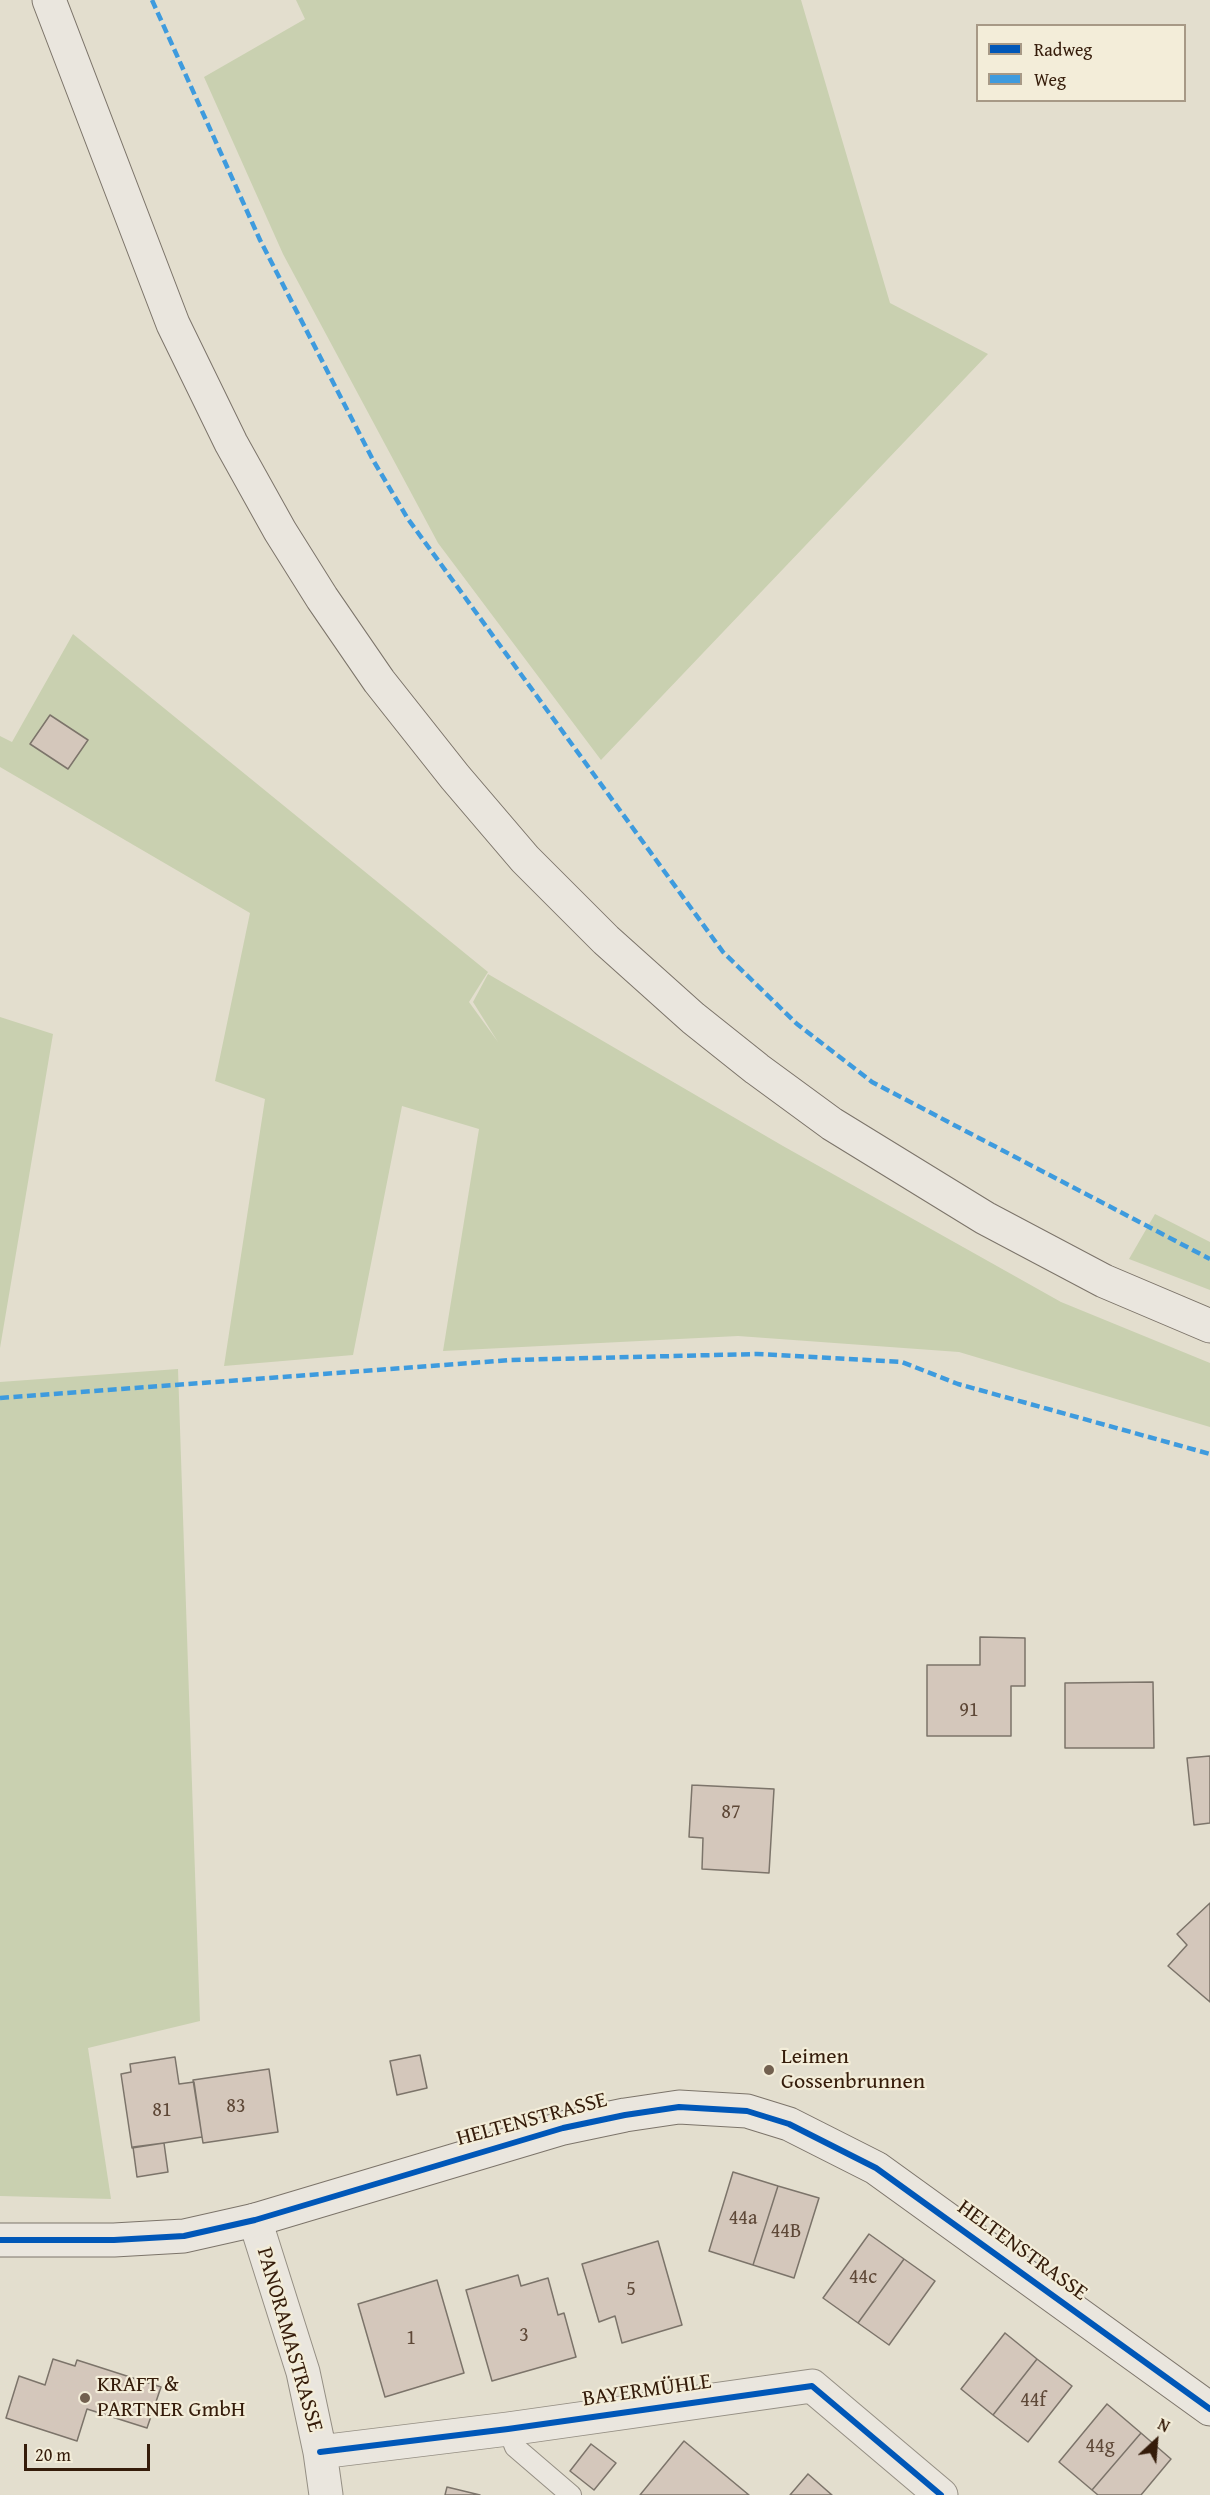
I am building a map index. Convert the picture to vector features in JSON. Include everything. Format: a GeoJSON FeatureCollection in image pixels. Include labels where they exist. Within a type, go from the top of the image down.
{"type":"FeatureCollection","features":[{"type":"Feature","properties":{"kind":"street"},"geometry":{"type":"LineString","coordinates":[[49,0],[173,324],[237,453],[322,598],[379,681],[454,777],[525,859],[606,940],[693,1018],[758,1070],[832,1124],[985,1218],[1104,1281],[1210,1326]]}},
{"type":"Feature","properties":{"kind":"street","name":"HELTENSTRASSE"},"geometry":{"type":"LineString","coordinates":[[0,2240],[151,2239],[205,2233],[563,2128],[625,2115],[679,2108],[747,2111],[789,2124],[876,2168],[1210,2409]]}},
{"type":"Feature","properties":{"kind":"street","name":"PANORAMASTRASSE"},"geometry":{"type":"LineString","coordinates":[[255,2220],[303,2372],[320,2452],[326,2495]]}},
{"type":"Feature","properties":{"kind":"street","name":"BAYERMÜHLE"},"geometry":{"type":"LineString","coordinates":[[320,2452],[508,2429],[812,2386],[941,2495]]}},
{"type":"Feature","properties":{"kind":"lane"},"geometry":{"type":"LineString","coordinates":[[508,2429],[515,2447],[571,2495]]}},
{"type":"Feature","properties":{"kind":"green space"},"geometry":{"type":"Polygon","coordinates":[[[296,0],[801,0],[890,303],[988,354],[601,760],[438,543],[283,254],[204,77],[305,19],[296,0]]]}},
{"type":"Feature","properties":{"kind":"green space"},"geometry":{"type":"Polygon","coordinates":[[[73,634],[488,972],[469,1002],[498,1042],[473,1002],[488,974],[783,1146],[1061,1302],[1210,1363],[1210,1427],[959,1352],[738,1336],[443,1351],[479,1129],[402,1106],[353,1355],[224,1366],[265,1099],[215,1081],[250,913],[0,767],[0,736],[12,742],[73,634]]]}},
{"type":"Feature","properties":{"kind":"green space"},"geometry":{"type":"Polygon","coordinates":[[[0,1017],[53,1034],[0,1348],[0,1017]]]}},
{"type":"Feature","properties":{"kind":"green space"},"geometry":{"type":"Polygon","coordinates":[[[1155,1214],[1210,1242],[1210,1290],[1129,1259],[1155,1214]]]}},
{"type":"Feature","properties":{"kind":"green space"},"geometry":{"type":"Polygon","coordinates":[[[178,1369],[200,2021],[88,2048],[111,2199],[0,2196],[0,1382],[178,1369]]]}},
{"type":"Feature","properties":{"kind":"building"},"geometry":{"type":"Polygon","coordinates":[[[50,715],[88,740],[68,769],[30,744],[50,715]]]}},
{"type":"Feature","properties":{"kind":"building"},"geometry":{"type":"Polygon","coordinates":[[[980,1637],[1025,1638],[1025,1686],[1011,1686],[1011,1736],[927,1736],[927,1665],[980,1665],[980,1637]]]}},
{"type":"Feature","properties":{"kind":"building"},"geometry":{"type":"Polygon","coordinates":[[[1153,1682],[1154,1748],[1065,1748],[1065,1683],[1153,1682]]]}},
{"type":"Feature","properties":{"kind":"building"},"geometry":{"type":"Polygon","coordinates":[[[1210,1756],[1210,1823],[1194,1825],[1187,1758],[1210,1756]]]}},
{"type":"Feature","properties":{"kind":"building"},"geometry":{"type":"Polygon","coordinates":[[[692,1785],[774,1789],[769,1873],[702,1869],[703,1838],[689,1837],[692,1785]]]}},
{"type":"Feature","properties":{"kind":"building"},"geometry":{"type":"Polygon","coordinates":[[[1210,1903],[1210,2002],[1168,1966],[1187,1945],[1177,1934],[1210,1903]]]}},
{"type":"Feature","properties":{"kind":"building"},"geometry":{"type":"Polygon","coordinates":[[[420,2055],[427,2088],[397,2095],[390,2061],[420,2055]]]}},
{"type":"Feature","properties":{"kind":"building"},"geometry":{"type":"Polygon","coordinates":[[[175,2057],[179,2084],[194,2082],[202,2137],[132,2148],[121,2074],[131,2072],[130,2064],[175,2057]]]}},
{"type":"Feature","properties":{"kind":"building"},"geometry":{"type":"Polygon","coordinates":[[[269,2069],[278,2132],[203,2143],[193,2080],[269,2069]]]}},
{"type":"Feature","properties":{"kind":"building"},"geometry":{"type":"Polygon","coordinates":[[[164,2143],[168,2172],[137,2177],[133,2147],[164,2143]]]}},
{"type":"Feature","properties":{"kind":"building"},"geometry":{"type":"Polygon","coordinates":[[[733,2172],[778,2186],[753,2265],[709,2251],[733,2172]]]}},
{"type":"Feature","properties":{"kind":"building"},"geometry":{"type":"Polygon","coordinates":[[[778,2186],[819,2198],[794,2278],[753,2265],[778,2186]]]}},
{"type":"Feature","properties":{"kind":"building"},"geometry":{"type":"Polygon","coordinates":[[[869,2234],[904,2259],[858,2323],[823,2298],[869,2234]]]}},
{"type":"Feature","properties":{"kind":"building"},"geometry":{"type":"Polygon","coordinates":[[[658,2241],[682,2325],[622,2343],[615,2316],[599,2322],[582,2264],[658,2241]]]}},
{"type":"Feature","properties":{"kind":"building"},"geometry":{"type":"Polygon","coordinates":[[[904,2259],[935,2281],[889,2345],[858,2323],[904,2259]]]}},
{"type":"Feature","properties":{"kind":"building"},"geometry":{"type":"Polygon","coordinates":[[[518,2275],[521,2286],[548,2278],[558,2315],[564,2313],[576,2357],[492,2381],[466,2290],[518,2275]]]}},
{"type":"Feature","properties":{"kind":"building"},"geometry":{"type":"Polygon","coordinates":[[[437,2280],[464,2373],[385,2397],[358,2304],[437,2280]]]}},
{"type":"Feature","properties":{"kind":"building"},"geometry":{"type":"Polygon","coordinates":[[[1005,2333],[1037,2359],[993,2415],[961,2389],[1005,2333]]]}},
{"type":"Feature","properties":{"kind":"building","name":"KRAFT & PARTNER GmbH"},"geometry":{"type":"Polygon","coordinates":[[[53,2359],[75,2366],[77,2360],[161,2387],[147,2428],[87,2409],[77,2441],[6,2418],[19,2376],[45,2385],[53,2359]]]}},
{"type":"Feature","properties":{"kind":"building"},"geometry":{"type":"Polygon","coordinates":[[[1037,2359],[1072,2386],[1028,2442],[993,2415],[1037,2359]]]}},
{"type":"Feature","properties":{"kind":"building"},"geometry":{"type":"Polygon","coordinates":[[[1107,2404],[1141,2433],[1092,2490],[1059,2462],[1107,2404]]]}},
{"type":"Feature","properties":{"kind":"building"},"geometry":{"type":"Polygon","coordinates":[[[1141,2433],[1171,2459],[1141,2495],[1098,2495],[1092,2490],[1141,2433]]]}},
{"type":"Feature","properties":{"kind":"building"},"geometry":{"type":"Polygon","coordinates":[[[684,2441],[749,2495],[640,2495],[684,2441]]]}},
{"type":"Feature","properties":{"kind":"building"},"geometry":{"type":"Polygon","coordinates":[[[591,2444],[616,2463],[594,2490],[570,2471],[591,2444]]]}},
{"type":"Feature","properties":{"kind":"building"},"geometry":{"type":"Polygon","coordinates":[[[808,2474],[832,2495],[790,2495],[808,2474]]]}},
{"type":"Feature","properties":{"kind":"building"},"geometry":{"type":"Polygon","coordinates":[[[447,2487],[480,2495],[445,2495],[447,2487]]]}},
{"type":"Feature","properties":{"kind":"marked path"},"geometry":{"type":"LineString","coordinates":[[152,0],[260,240],[373,460],[408,519],[723,952],[797,1024],[872,1082],[1210,1259]]}},
{"type":"Feature","properties":{"kind":"marked path"},"geometry":{"type":"LineString","coordinates":[[0,1398],[510,1360],[757,1354],[902,1362],[958,1384],[1210,1454]]}},
{"type":"Feature","properties":{"kind":"cycle path"},"geometry":{"type":"LineString","coordinates":[[0,2240],[114,2240],[184,2236],[255,2220],[563,2128],[679,2107],[747,2111],[789,2124],[876,2168],[1210,2409]]}},
{"type":"Feature","properties":{"kind":"cycle path"},"geometry":{"type":"LineString","coordinates":[[320,2452],[508,2429],[812,2386],[941,2495]]}},
{"type":"Feature","properties":{"kind":"place","name":"Leimen Gossenbrunnen"},"geometry":{"type":"Point","coordinates":[769,2070]}},
{"type":"Feature","properties":{"kind":"place","name":"KRAFT & PARTNER GmbH"},"geometry":{"type":"Point","coordinates":[85,2398]}}]}
